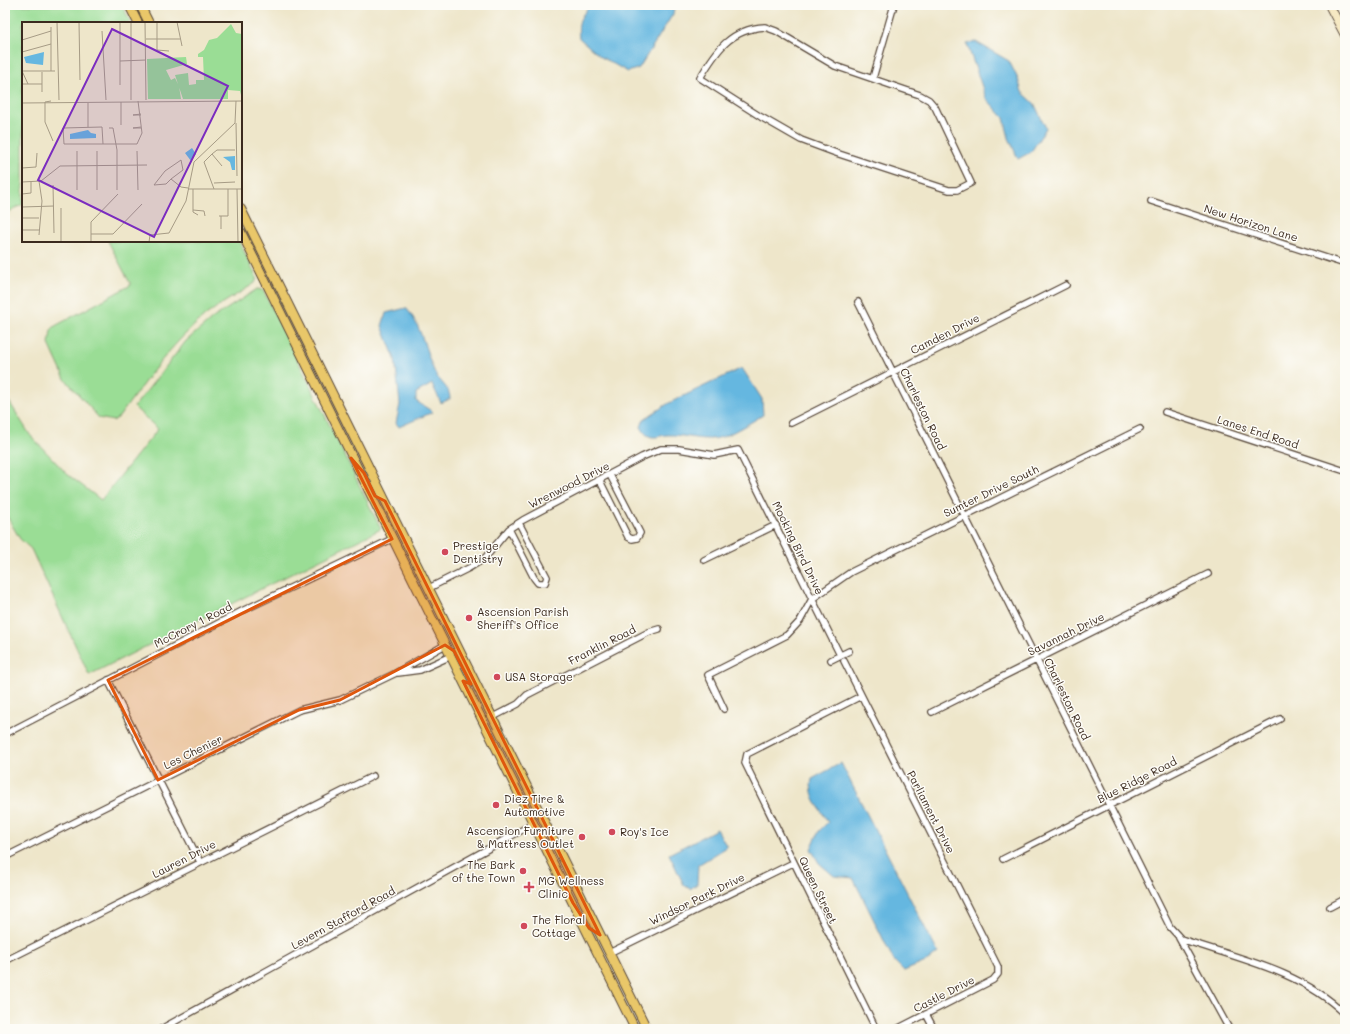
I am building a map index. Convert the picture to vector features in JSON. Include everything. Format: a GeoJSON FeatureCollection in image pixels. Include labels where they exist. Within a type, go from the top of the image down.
{"type":"FeatureCollection","features":[{"type":"Feature","properties":{"kind":"main road"},"geometry":{"type":"LineString","coordinates":[[129,5],[138,22]]}},
{"type":"Feature","properties":{"kind":"main road"},"geometry":{"type":"LineString","coordinates":[[140,5],[148,22]]}},
{"type":"Feature","properties":{"kind":"main road"},"geometry":{"type":"LineString","coordinates":[[242,211],[647,1029]]}},
{"type":"Feature","properties":{"kind":"main road"},"geometry":{"type":"LineString","coordinates":[[242,234],[351,458],[445,645],[491,724],[503,738]]}},
{"type":"Feature","properties":{"kind":"main road"},"geometry":{"type":"LineString","coordinates":[[351,458],[364,473],[375,496],[385,501]]}},
{"type":"Feature","properties":{"kind":"main road"},"geometry":{"type":"LineString","coordinates":[[392,539],[400,541],[418,576],[429,588]]}},
{"type":"Feature","properties":{"kind":"main road"},"geometry":{"type":"LineString","coordinates":[[445,645],[454,651],[533,824],[635,1029]]}},
{"type":"Feature","properties":{"kind":"main road"},"geometry":{"type":"LineString","coordinates":[[533,824],[539,825],[551,846],[559,853]]}},
{"type":"Feature","properties":{"kind":"main road"},"geometry":{"type":"LineString","coordinates":[[573,903],[583,914],[589,928],[600,935]]}},
{"type":"Feature","properties":{"kind":"street"},"geometry":{"type":"LineString","coordinates":[[873,78],[894,5]]}},
{"type":"Feature","properties":{"kind":"street"},"geometry":{"type":"LineString","coordinates":[[1329,5],[1345,34]]}},
{"type":"Feature","properties":{"kind":"street"},"geometry":{"type":"LineString","coordinates":[[765,27],[776,31],[835,66],[873,78],[929,100],[935,107],[971,182],[957,190],[949,190],[836,153],[786,132],[700,78],[725,42],[736,35],[765,27]]}},
{"type":"Feature","properties":{"kind":"street","name":"New Horizon Lane"},"geometry":{"type":"LineString","coordinates":[[1151,201],[1345,264]]}},
{"type":"Feature","properties":{"kind":"street","name":"Camden Drive"},"geometry":{"type":"LineString","coordinates":[[790,423],[1066,285]]}},
{"type":"Feature","properties":{"kind":"street","name":"Charleston Road"},"geometry":{"type":"LineString","coordinates":[[858,302],[1165,920],[1179,938],[1228,1027]]}},
{"type":"Feature","properties":{"kind":"street","name":"Lanes End Road"},"geometry":{"type":"LineString","coordinates":[[1165,412],[1345,471]]}},
{"type":"Feature","properties":{"kind":"street","name":"Sumter Drive South"},"geometry":{"type":"LineString","coordinates":[[812,598],[851,572],[1140,429]]}},
{"type":"Feature","properties":{"kind":"street","name":"Wrenwood Drive"},"geometry":{"type":"LineString","coordinates":[[429,588],[485,558],[509,529],[519,522],[600,481],[642,457],[662,450],[679,449],[714,455],[738,450]]}},
{"type":"Feature","properties":{"kind":"street","name":"Mocking Bird Drive"},"geometry":{"type":"LineString","coordinates":[[738,450],[840,655]]}},
{"type":"Feature","properties":{"kind":"street"},"geometry":{"type":"LineString","coordinates":[[600,481],[628,537],[632,539],[636,538],[640,533],[610,475]]}},
{"type":"Feature","properties":{"kind":"street"},"geometry":{"type":"LineString","coordinates":[[509,529],[534,578],[538,583],[546,583],[547,577],[519,522]]}},
{"type":"Feature","properties":{"kind":"street"},"geometry":{"type":"LineString","coordinates":[[704,560],[776,525]]}},
{"type":"Feature","properties":{"kind":"street","name":"McCrory 1 Road"},"geometry":{"type":"LineString","coordinates":[[5,734],[244,610],[392,539]]}},
{"type":"Feature","properties":{"kind":"street","name":"Savannah Drive"},"geometry":{"type":"LineString","coordinates":[[932,712],[1208,574]]}},
{"type":"Feature","properties":{"kind":"street"},"geometry":{"type":"LineString","coordinates":[[724,709],[708,675],[787,635],[800,621],[812,598]]}},
{"type":"Feature","properties":{"kind":"street","name":"Franklin Road"},"geometry":{"type":"LineString","coordinates":[[493,717],[518,704],[527,695],[559,677],[659,629]]}},
{"type":"Feature","properties":{"kind":"street","name":"Les Chenier"},"geometry":{"type":"LineString","coordinates":[[5,857],[299,710],[340,700],[394,674],[445,645]]}},
{"type":"Feature","properties":{"kind":"street"},"geometry":{"type":"LineString","coordinates":[[831,660],[849,651]]}},
{"type":"Feature","properties":{"kind":"street","name":"Les Chenier"},"geometry":{"type":"LineString","coordinates":[[394,674],[420,670],[451,656]]}},
{"type":"Feature","properties":{"kind":"street","name":"Parliament Drive"},"geometry":{"type":"LineString","coordinates":[[844,661],[996,962],[998,974]]}},
{"type":"Feature","properties":{"kind":"street"},"geometry":{"type":"LineString","coordinates":[[108,680],[200,862]]}},
{"type":"Feature","properties":{"kind":"street","name":"Queen Street"},"geometry":{"type":"LineString","coordinates":[[861,696],[751,752],[745,759],[746,767],[876,1029]]}},
{"type":"Feature","properties":{"kind":"street","name":"Blue Ridge Road"},"geometry":{"type":"LineString","coordinates":[[1003,859],[1280,719]]}},
{"type":"Feature","properties":{"kind":"street","name":"Lauren Drive"},"geometry":{"type":"LineString","coordinates":[[5,961],[373,776]]}},
{"type":"Feature","properties":{"kind":"street","name":"Levern Stafford Road"},"geometry":{"type":"LineString","coordinates":[[161,1029],[533,824]]}},
{"type":"Feature","properties":{"kind":"street","name":"Windsor Park Drive"},"geometry":{"type":"LineString","coordinates":[[609,953],[794,863]]}},
{"type":"Feature","properties":{"kind":"street"},"geometry":{"type":"LineString","coordinates":[[1330,907],[1345,899]]}},
{"type":"Feature","properties":{"kind":"street"},"geometry":{"type":"LineString","coordinates":[[1179,938],[1290,976],[1324,997],[1345,1014]]}},
{"type":"Feature","properties":{"kind":"street","name":"Castle Drive"},"geometry":{"type":"LineString","coordinates":[[898,1029],[992,980],[998,974]]}},
{"type":"Feature","properties":{"kind":"street"},"geometry":{"type":"LineString","coordinates":[[926,1014],[934,1029]]}},
{"type":"Feature","properties":{"kind":"highlighted area"},"geometry":{"type":"Polygon","coordinates":[[[351,458],[364,473],[375,496],[385,501],[600,935],[589,928],[573,903],[463,681],[471,684],[454,651],[445,645],[340,700],[299,710],[158,780],[108,680],[392,539],[351,458]]]}},
{"type":"Feature","properties":{"kind":"green space"},"geometry":{"type":"Polygon","coordinates":[[[5,5],[122,5],[130,22],[22,22],[22,205],[5,214],[5,5]]]}},
{"type":"Feature","properties":{"kind":"green space"},"geometry":{"type":"Polygon","coordinates":[[[109,242],[239,242],[257,278],[255,283],[218,306],[193,326],[159,363],[119,417],[113,421],[99,418],[65,379],[49,344],[51,330],[55,326],[131,285],[109,242]]]}},
{"type":"Feature","properties":{"kind":"green space"},"geometry":{"type":"Polygon","coordinates":[[[257,289],[263,290],[381,529],[89,675],[31,549],[20,539],[5,513],[5,395],[30,435],[67,474],[101,500],[158,429],[134,407],[186,341],[213,318],[257,289]]]}},
{"type":"Feature","properties":{"kind":"water"},"geometry":{"type":"Polygon","coordinates":[[[590,5],[675,5],[673,14],[639,68],[628,72],[601,57],[579,38],[578,28],[580,20],[590,5]]]}},
{"type":"Feature","properties":{"kind":"water"},"geometry":{"type":"Polygon","coordinates":[[[976,42],[1009,61],[1018,79],[1022,92],[1034,103],[1046,128],[1031,152],[1018,159],[1009,138],[1004,118],[986,98],[967,44],[976,42]]]}},
{"type":"Feature","properties":{"kind":"water"},"geometry":{"type":"Polygon","coordinates":[[[406,308],[420,330],[435,373],[447,388],[450,399],[441,403],[432,384],[416,393],[416,401],[433,412],[399,427],[396,423],[400,404],[395,359],[382,326],[386,313],[406,308]]]}},
{"type":"Feature","properties":{"kind":"water"},"geometry":{"type":"Polygon","coordinates":[[[742,368],[762,399],[763,415],[733,432],[715,439],[702,439],[674,435],[651,437],[643,431],[641,427],[644,419],[669,403],[742,368]]]}},
{"type":"Feature","properties":{"kind":"water"},"geometry":{"type":"Polygon","coordinates":[[[841,763],[938,953],[928,961],[904,971],[894,961],[853,878],[834,876],[819,863],[811,849],[819,831],[828,822],[813,796],[811,785],[812,779],[841,763]]]}},
{"type":"Feature","properties":{"kind":"water"},"geometry":{"type":"Polygon","coordinates":[[[717,829],[727,847],[698,865],[697,884],[690,889],[684,885],[669,854],[717,829]]]}},
{"type":"Feature","properties":{"kind":"place","name":"Prestige Dentistry"},"geometry":{"type":"Point","coordinates":[445,552]}},
{"type":"Feature","properties":{"kind":"place","name":"Ascension Parish Sheriff's Office"},"geometry":{"type":"Point","coordinates":[469,618]}},
{"type":"Feature","properties":{"kind":"place","name":"USA Storage"},"geometry":{"type":"Point","coordinates":[497,677]}},
{"type":"Feature","properties":{"kind":"place","name":"Diez Tire & Automotive"},"geometry":{"type":"Point","coordinates":[496,805]}},
{"type":"Feature","properties":{"kind":"place","name":"Roy's Ice"},"geometry":{"type":"Point","coordinates":[612,832]}},
{"type":"Feature","properties":{"kind":"place","name":"Ascension Furniture & Mattress Outlet"},"geometry":{"type":"Point","coordinates":[582,837]}},
{"type":"Feature","properties":{"kind":"place","name":"The Bark of the Town"},"geometry":{"type":"Point","coordinates":[523,871]}},
{"type":"Feature","properties":{"kind":"place","name":"MG Wellness Clinic"},"geometry":{"type":"Point","coordinates":[529,887]}},
{"type":"Feature","properties":{"kind":"place","name":"The Floral Cottage"},"geometry":{"type":"Point","coordinates":[524,926]}}]}
